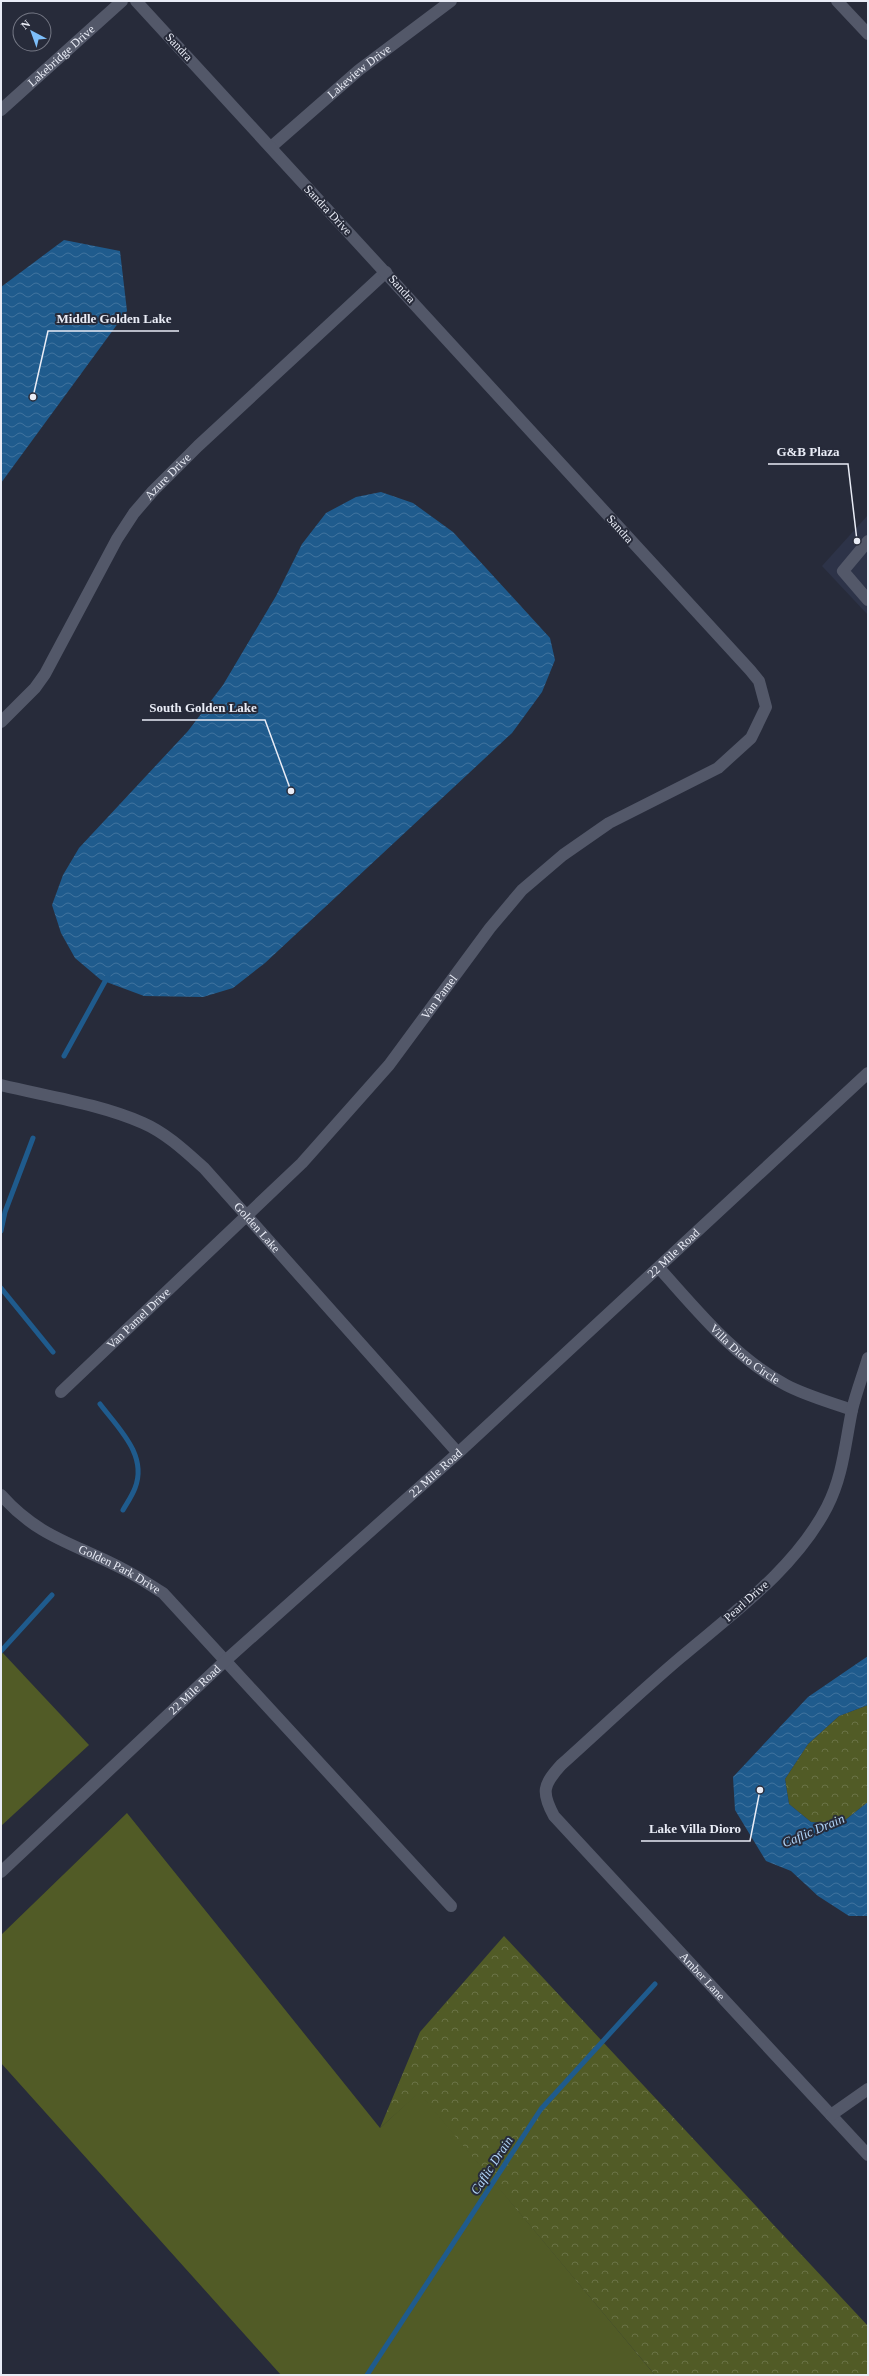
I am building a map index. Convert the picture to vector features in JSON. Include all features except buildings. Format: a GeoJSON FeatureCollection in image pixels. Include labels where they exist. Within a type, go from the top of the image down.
{"type":"FeatureCollection","features":[{"type":"Feature","properties":{"kind":"street","name":"Lakebridge Drive"},"geometry":{"type":"LineString","coordinates":[[1,110],[122,1]]}},
{"type":"Feature","properties":{"kind":"street","name":"Sandra"},"geometry":{"type":"LineString","coordinates":[[136,1],[271,147]]}},
{"type":"Feature","properties":{"kind":"street","name":"Lakeview Drive"},"geometry":{"type":"LineString","coordinates":[[271,147],[359,70],[451,1]]}},
{"type":"Feature","properties":{"kind":"street"},"geometry":{"type":"LineString","coordinates":[[838,1],[868,34]]}},
{"type":"Feature","properties":{"kind":"street","name":"Sandra Drive"},"geometry":{"type":"LineString","coordinates":[[271,147],[386,272]]}},
{"type":"Feature","properties":{"kind":"street","name":"Sandra"},"geometry":{"type":"LineString","coordinates":[[386,272],[759,682],[766,707],[751,738],[718,768],[687,784]]}},
{"type":"Feature","properties":{"kind":"street","name":"Azure Drive"},"geometry":{"type":"LineString","coordinates":[[1,722],[35,688],[45,674],[116,539],[139,508],[198,446],[386,272]]}},
{"type":"Feature","properties":{"kind":"street"},"geometry":{"type":"LineString","coordinates":[[868,541],[843,571],[868,600]]}},
{"type":"Feature","properties":{"kind":"street","name":"Van Pamel"},"geometry":{"type":"LineString","coordinates":[[216,1244],[248,1216],[302,1164],[390,1064],[490,928],[522,890],[563,855],[609,823],[687,784]]}},
{"type":"Feature","properties":{"kind":"street","name":"22 Mile Road"},"geometry":{"type":"LineString","coordinates":[[1,1872],[225,1661],[458,1453],[868,1073]]}},
{"type":"Feature","properties":{"kind":"street","name":"Golden Lake"},"geometry":{"type":"LineString","coordinates":[[1,1085],[106,1110],[143,1123],[176,1143],[204,1168],[248,1216],[458,1453]]}},
{"type":"Feature","properties":{"kind":"street","name":"Van Pamel Drive"},"geometry":{"type":"LineString","coordinates":[[61,1392],[216,1244]]}},
{"type":"Feature","properties":{"kind":"street","name":"Villa Dioro Circle"},"geometry":{"type":"LineString","coordinates":[[659,1268],[739,1353],[764,1372],[786,1385],[852,1410]]}},
{"type":"Feature","properties":{"kind":"street","name":"Pearl Drive"},"geometry":{"type":"LineString","coordinates":[[544,1793],[552,1775],[561,1765],[748,1599],[789,1561],[807,1541],[818,1524],[837,1486],[845,1456],[852,1410],[868,1358]]}},
{"type":"Feature","properties":{"kind":"street","name":"Golden Park Drive"},"geometry":{"type":"LineString","coordinates":[[1,1496],[17,1513],[53,1537],[123,1569],[163,1593],[451,1906]]}},
{"type":"Feature","properties":{"kind":"street","name":"Amber Lane"},"geometry":{"type":"LineString","coordinates":[[544,1793],[545,1799],[554,1816],[868,2155]]}},
{"type":"Feature","properties":{"kind":"street"},"geometry":{"type":"LineString","coordinates":[[831,2115],[868,2089]]}},
{"type":"Feature","properties":{"kind":"shaded area"},"geometry":{"type":"Polygon","coordinates":[[[868,515],[868,615],[822,566],[868,515]]]}},
{"type":"Feature","properties":{"kind":"green space"},"geometry":{"type":"Polygon","coordinates":[[[1,1651],[89,1745],[1,1826],[1,1651]]]}},
{"type":"Feature","properties":{"kind":"green space"},"geometry":{"type":"Polygon","coordinates":[[[868,1705],[868,1802],[839,1825],[811,1822],[789,1804],[785,1779],[808,1744],[839,1716],[868,1705]]]}},
{"type":"Feature","properties":{"kind":"green space"},"geometry":{"type":"Polygon","coordinates":[[[127,1813],[380,2128],[419,2092],[655,2375],[281,2375],[1,2063],[1,1935],[127,1813]]]}},
{"type":"Feature","properties":{"kind":"green space"},"geometry":{"type":"Polygon","coordinates":[[[504,1936],[868,2326],[868,2375],[655,2375],[419,2093],[380,2128],[420,2032],[504,1936]]]}},
{"type":"Feature","properties":{"kind":"water"},"geometry":{"type":"Polygon","coordinates":[[[64,240],[120,251],[127,311],[1,483],[1,287],[64,240]]]}},
{"type":"Feature","properties":{"kind":"water"},"geometry":{"type":"Polygon","coordinates":[[[381,492],[413,503],[453,532],[550,638],[555,660],[542,692],[512,733],[265,963],[233,988],[203,997],[144,996],[101,980],[75,958],[61,933],[52,905],[63,875],[79,848],[188,731],[223,685],[276,596],[302,544],[326,513],[356,497],[381,492]]]}},
{"type":"Feature","properties":{"kind":"water"},"geometry":{"type":"Polygon","coordinates":[[[868,1656],[868,1705],[839,1716],[808,1744],[785,1779],[789,1804],[811,1822],[839,1825],[868,1802],[868,1916],[849,1916],[818,1896],[791,1871],[766,1861],[735,1810],[733,1777],[808,1697],[868,1656]]]}},
{"type":"Feature","properties":{"kind":"waterway"},"geometry":{"type":"LineString","coordinates":[[64,1056],[108,976]]}},
{"type":"Feature","properties":{"kind":"waterway"},"geometry":{"type":"LineString","coordinates":[[1,1231],[5,1212],[33,1138]]}},
{"type":"Feature","properties":{"kind":"waterway"},"geometry":{"type":"LineString","coordinates":[[1,1288],[53,1352]]}},
{"type":"Feature","properties":{"kind":"waterway"},"geometry":{"type":"LineString","coordinates":[[100,1404],[129,1443],[138,1464],[138,1476],[135,1488],[123,1510]]}},
{"type":"Feature","properties":{"kind":"waterway"},"geometry":{"type":"LineString","coordinates":[[1,1651],[52,1595]]}},
{"type":"Feature","properties":{"kind":"waterway","name":"Caflic Drain"},"geometry":{"type":"LineString","coordinates":[[367,2375],[541,2109],[655,1984]]}},
{"type":"Feature","properties":{"kind":"place","name":"Middle Golden Lake"},"geometry":{"type":"Point","coordinates":[33,397]}},
{"type":"Feature","properties":{"kind":"place","name":"G&B Plaza"},"geometry":{"type":"Point","coordinates":[857,541]}},
{"type":"Feature","properties":{"kind":"place","name":"South Golden Lake"},"geometry":{"type":"Point","coordinates":[291,791]}},
{"type":"Feature","properties":{"kind":"place","name":"Lake Villa Dioro"},"geometry":{"type":"Point","coordinates":[760,1790]}}]}
